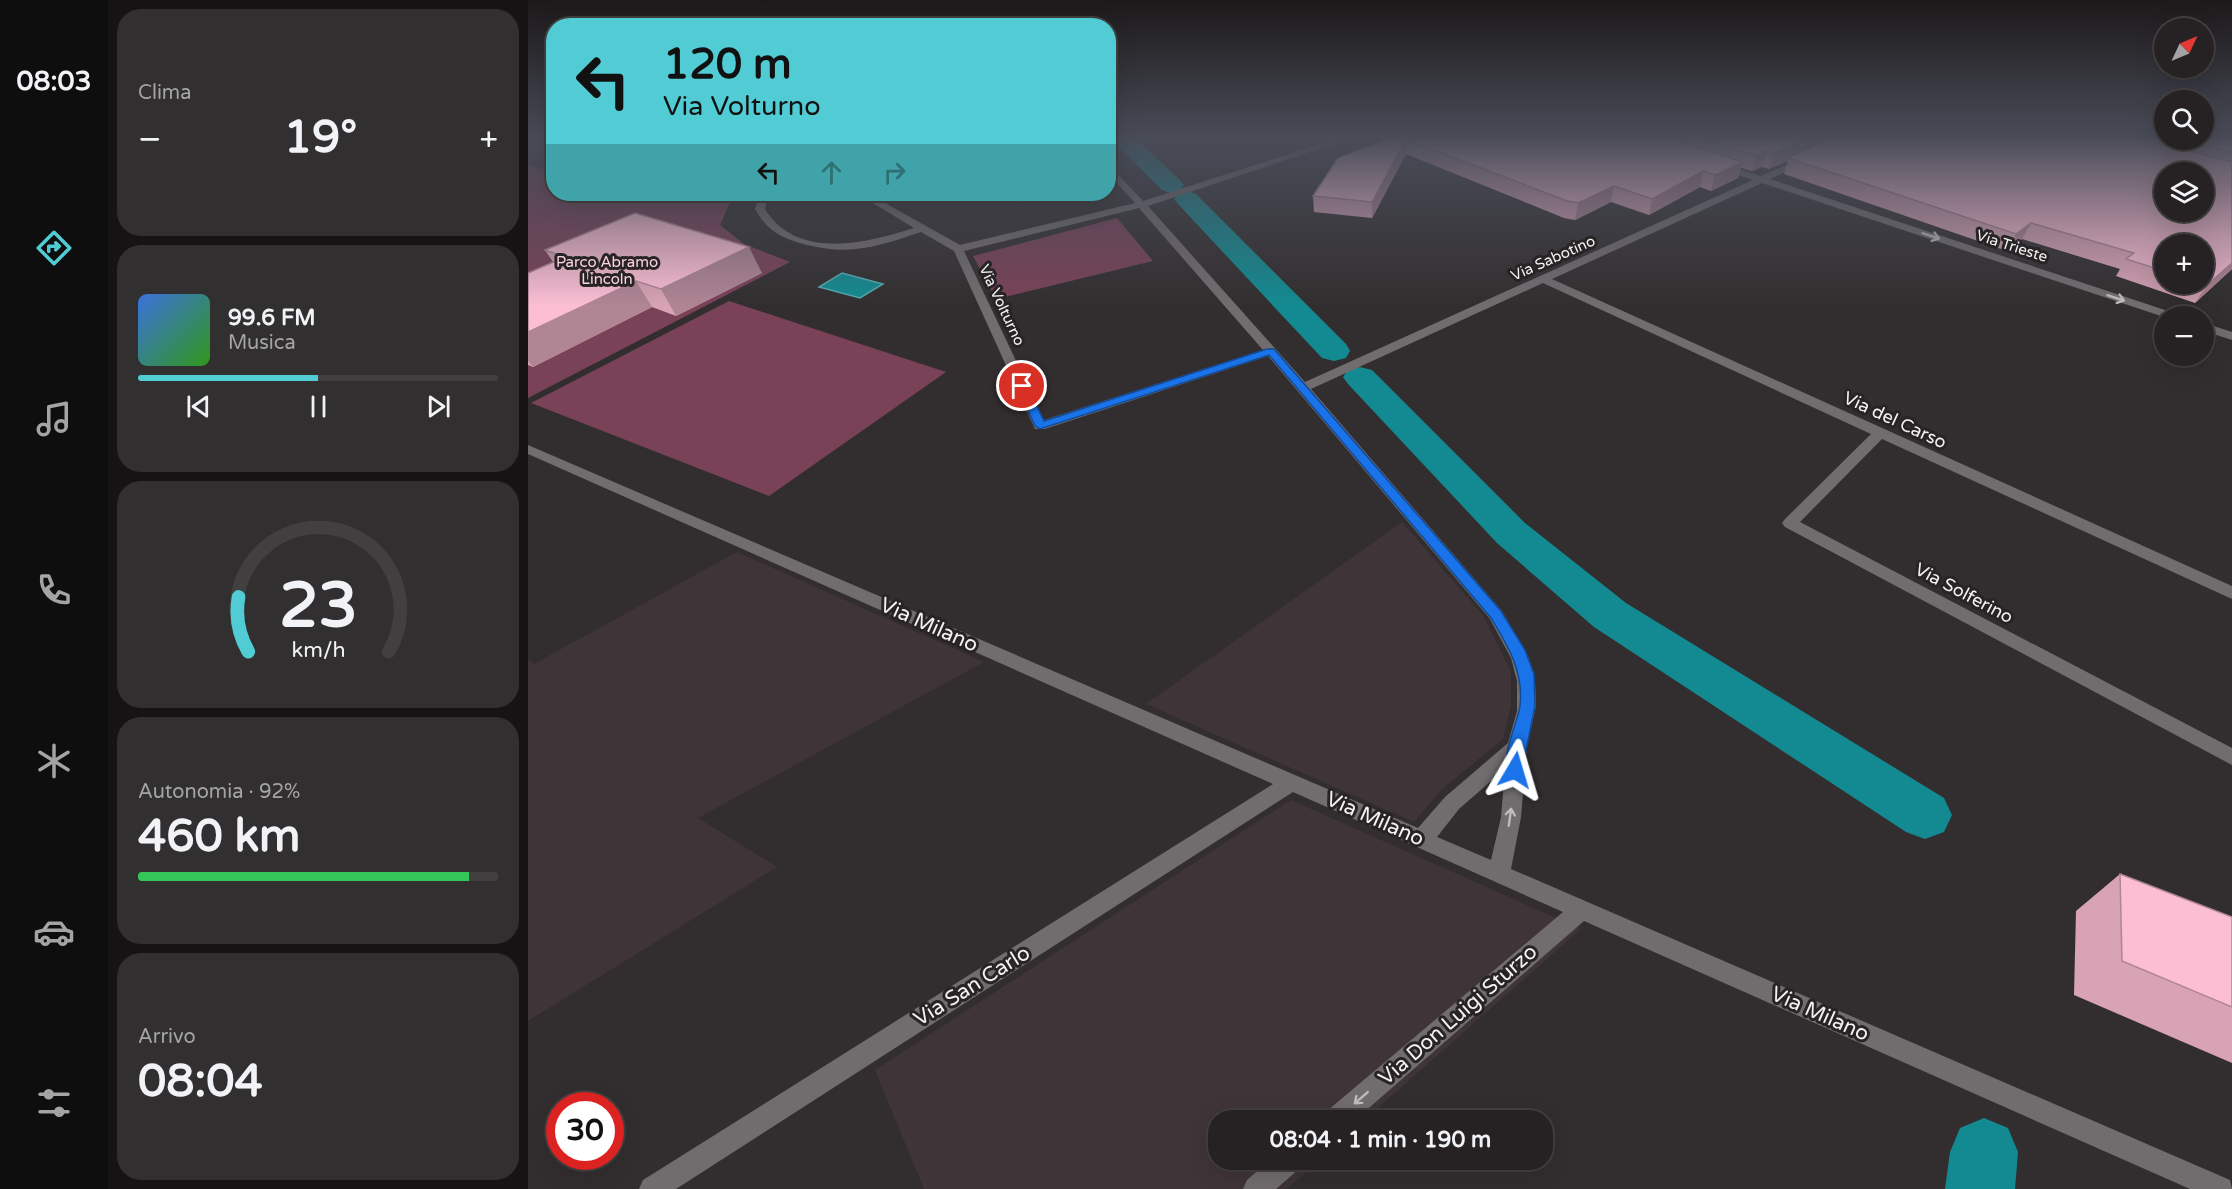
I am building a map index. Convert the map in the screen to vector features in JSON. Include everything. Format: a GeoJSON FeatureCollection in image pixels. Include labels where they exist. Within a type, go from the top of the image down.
{"type":"FeatureCollection","features":[{"type":"Feature","properties":{"kind":"street"},"geometry":{"type":"LineString","coordinates":[[1134,194],[1303,388],[1496,615],[1518,650],[1526,674],[1527,706],[1517,747],[1511,817],[1499,874]]}},
{"type":"Feature","properties":{"kind":"street","name":"Via Volturno"},"geometry":{"type":"LineString","coordinates":[[1173,194],[1143,204],[958,249],[1040,426],[1271,351]]}},
{"type":"Feature","properties":{"kind":"street","name":"Via Sabotino"},"geometry":{"type":"LineString","coordinates":[[1303,388],[1729,194]]}},
{"type":"Feature","properties":{"kind":"street","name":"Via Trieste"},"geometry":{"type":"LineString","coordinates":[[1805,194],[2154,310]]}},
{"type":"Feature","properties":{"kind":"street"},"geometry":{"type":"LineString","coordinates":[[762,201],[760,209],[770,224],[792,238],[831,248],[873,244],[923,228]]}},
{"type":"Feature","properties":{"kind":"street"},"geometry":{"type":"LineString","coordinates":[[875,201],[958,249]]}},
{"type":"Feature","properties":{"kind":"street","name":"Via del Carso"},"geometry":{"type":"LineString","coordinates":[[1543,279],[2232,593]]}},
{"type":"Feature","properties":{"kind":"street"},"geometry":{"type":"LineString","coordinates":[[2214,330],[2232,336]]}},
{"type":"Feature","properties":{"kind":"street","name":"Via Solferino"},"geometry":{"type":"LineString","coordinates":[[1880,433],[1790,523],[2232,757]]}},
{"type":"Feature","properties":{"kind":"street","name":"Via Milano"},"geometry":{"type":"LineString","coordinates":[[528,449],[2221,1189]]}},
{"type":"Feature","properties":{"kind":"street"},"geometry":{"type":"LineString","coordinates":[[1421,840],[1452,804],[1517,747]]}},
{"type":"Feature","properties":{"kind":"street","name":"Via San Carlo"},"geometry":{"type":"LineString","coordinates":[[652,1189],[1291,783]]}},
{"type":"Feature","properties":{"kind":"street","name":"Via Don Luigi Sturzo"},"geometry":{"type":"LineString","coordinates":[[1348,1110],[1581,910]]}},
{"type":"Feature","properties":{"kind":"street"},"geometry":{"type":"LineString","coordinates":[[1256,1189],[1278,1170]]}},
{"type":"Feature","properties":{"kind":"shaded area"},"geometry":{"type":"Polygon","coordinates":[[[1402,522],[1483,615],[1511,672],[1511,705],[1503,739],[1442,789],[1414,822],[1146,704],[1402,522]]]}},
{"type":"Feature","properties":{"kind":"shaded area"},"geometry":{"type":"Polygon","coordinates":[[[737,552],[984,662],[698,818],[777,867],[528,1021],[528,659],[534,664],[737,552]]]}},
{"type":"Feature","properties":{"kind":"shaded area"},"geometry":{"type":"Polygon","coordinates":[[[1291,800],[1581,929],[1375,1110],[1208,1110],[1208,1170],[1309,1170],[1287,1189],[924,1189],[875,1070],[1291,800]]]}},
{"type":"Feature","properties":{"kind":"green space","name":"Parco Abramo Lincoln"},"geometry":{"type":"Polygon","coordinates":[[[528,194],[546,194],[546,201],[731,201],[720,225],[744,244],[790,262],[528,398],[528,194]]]}},
{"type":"Feature","properties":{"kind":"green space"},"geometry":{"type":"Polygon","coordinates":[[[1117,218],[1153,261],[996,299],[973,256],[1117,218]]]}},
{"type":"Feature","properties":{"kind":"green space"},"geometry":{"type":"Polygon","coordinates":[[[729,301],[946,372],[769,496],[531,403],[729,301]]]}},
{"type":"Feature","properties":{"kind":"water"},"geometry":{"type":"Polygon","coordinates":[[[842,273],[883,284],[860,298],[819,287],[842,273]]]}},
{"type":"Feature","properties":{"kind":"building"},"geometry":{"type":"Polygon","coordinates":[[[1314,194],[1376,194],[1372,202],[1313,196],[1314,194]]]}},
{"type":"Feature","properties":{"kind":"building"},"geometry":{"type":"Polygon","coordinates":[[[1550,194],[1596,194],[1578,203],[1550,194]]]}},
{"type":"Feature","properties":{"kind":"building"},"geometry":{"type":"Polygon","coordinates":[[[1639,194],[1660,194],[1652,199],[1639,194]]]}},
{"type":"Feature","properties":{"kind":"building"},"geometry":{"type":"Polygon","coordinates":[[[1897,194],[2154,194],[2154,222],[2214,222],[2214,194],[2232,194],[2232,263],[2214,279],[2214,234],[2154,234],[2154,268],[2126,259],[2134,253],[2031,223],[2016,234],[1897,194]]]}},
{"type":"Feature","properties":{"kind":"building"},"geometry":{"type":"Polygon","coordinates":[[[635,213],[749,247],[661,289],[636,281],[528,332],[528,273],[565,257],[545,250],[635,213]]]}},
{"type":"Feature","properties":{"kind":"building"},"geometry":{"type":"Polygon","coordinates":[[[2120,874],[2232,917],[2232,1007],[2122,961],[2120,874]]]}},
{"type":"Feature","properties":{"kind":"waterway"},"geometry":{"type":"LineString","coordinates":[[1187,199],[1334,351]]}},
{"type":"Feature","properties":{"kind":"waterway"},"geometry":{"type":"LineString","coordinates":[[1360,377],[1511,533],[1610,615],[1925,815]]}},
{"type":"Feature","properties":{"kind":"waterway"},"geometry":{"type":"LineString","coordinates":[[1980,1189],[1984,1152]]}},
{"type":"Feature","properties":{"kind":"route"},"geometry":{"type":"LineString","coordinates":[[1022,386],[1040,426],[1271,351],[1496,615],[1518,650],[1526,674],[1527,706],[1517,747],[1515,770]]}}]}
